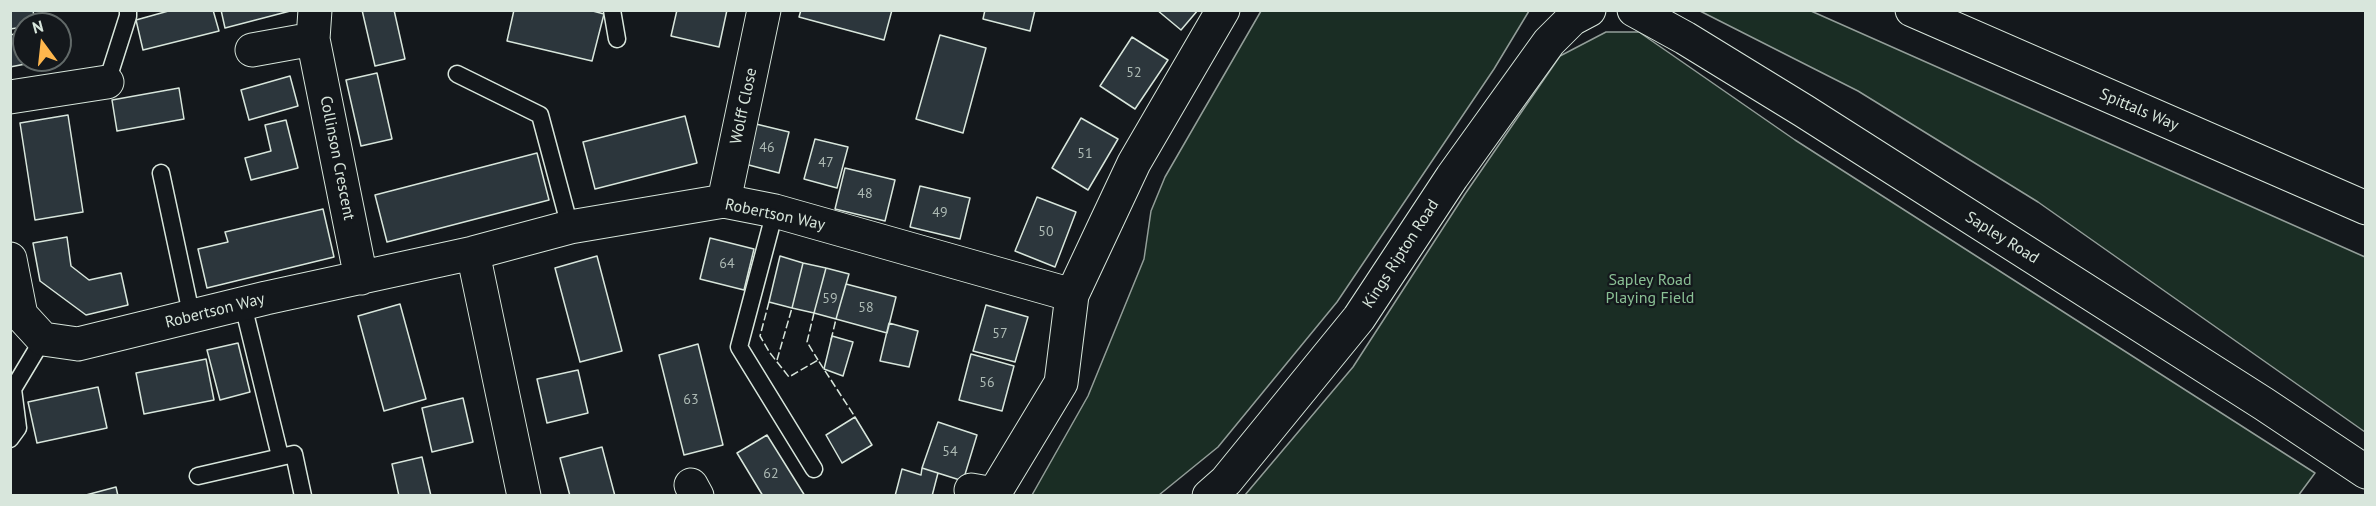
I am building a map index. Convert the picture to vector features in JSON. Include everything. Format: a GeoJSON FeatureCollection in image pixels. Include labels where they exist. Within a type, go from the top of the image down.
{"type":"FeatureCollection","features":[{"type":"Feature","properties":{"kind":"main road","name":"Wolff Close"},"geometry":{"type":"LineString","coordinates":[[724,201],[764,10]]}},
{"type":"Feature","properties":{"kind":"main road"},"geometry":{"type":"LineString","coordinates":[[971,490],[994,494],[1061,383],[1072,295],[1134,163],[1223,10]]}},
{"type":"Feature","properties":{"kind":"main road","name":"Kings Ripton Road"},"geometry":{"type":"LineString","coordinates":[[1209,495],[1226,481],[1359,318],[1452,177],[1549,42],[1572,19],[1589,10]]}},
{"type":"Feature","properties":{"kind":"main road","name":"Sapley Road"},"geometry":{"type":"LineString","coordinates":[[1634,10],[1804,111],[2264,404],[2366,472]]}},
{"type":"Feature","properties":{"kind":"main road","name":"Spittals Way"},"geometry":{"type":"LineString","coordinates":[[1912,10],[2366,208]]}},
{"type":"Feature","properties":{"kind":"main road","name":"Collinson Crescent"},"geometry":{"type":"LineString","coordinates":[[252,50],[314,25],[361,278]]}},
{"type":"Feature","properties":{"kind":"main road"},"geometry":{"type":"LineString","coordinates":[[10,97],[107,82]]}},
{"type":"Feature","properties":{"kind":"main road","name":"Robertson Way"},"geometry":{"type":"LineString","coordinates":[[43,339],[78,345],[473,253],[570,227],[724,201],[775,211],[1072,295]]}},
{"type":"Feature","properties":{"kind":"main road"},"geometry":{"type":"LineString","coordinates":[[473,253],[524,495]]}},
{"type":"Feature","properties":{"kind":"main road"},"geometry":{"type":"LineString","coordinates":[[10,259],[21,315],[43,339]]}},
{"type":"Feature","properties":{"kind":"lane"},"geometry":{"type":"LineString","coordinates":[[107,82],[128,10]]}},
{"type":"Feature","properties":{"kind":"lane"},"geometry":{"type":"LineString","coordinates":[[612,10],[617,39]]}},
{"type":"Feature","properties":{"kind":"lane"},"geometry":{"type":"LineString","coordinates":[[457,74],[540,115],[570,227]]}},
{"type":"Feature","properties":{"kind":"lane"},"geometry":{"type":"LineString","coordinates":[[161,173],[192,318]]}},
{"type":"Feature","properties":{"kind":"lane"},"geometry":{"type":"LineString","coordinates":[[775,211],[739,347],[814,469]]}},
{"type":"Feature","properties":{"kind":"lane"},"geometry":{"type":"LineString","coordinates":[[243,305],[280,456]]}},
{"type":"Feature","properties":{"kind":"lane"},"geometry":{"type":"LineString","coordinates":[[10,439],[18,428],[13,389],[43,339]]}},
{"type":"Feature","properties":{"kind":"lane"},"geometry":{"type":"LineString","coordinates":[[198,476],[294,454],[303,495]]}},
{"type":"Feature","properties":{"kind":"green space"},"geometry":{"type":"Polygon","coordinates":[[[1261,11],[1529,11],[1494,69],[1337,302],[1218,447],[1159,495],[1032,495],[1088,396],[1144,259],[1151,211],[1165,177],[1261,11]]]}},
{"type":"Feature","properties":{"kind":"green space"},"geometry":{"type":"Polygon","coordinates":[[[1700,11],[1811,11],[2365,257],[2365,432],[2038,202],[1858,91],[1700,11]]]}},
{"type":"Feature","properties":{"kind":"green space","name":"Sapley Road Playing Field"},"geometry":{"type":"Polygon","coordinates":[[[1606,32],[1639,32],[1795,140],[2315,473],[2298,496],[1245,495],[1353,367],[1465,194],[1560,56],[1606,32]]]}},
{"type":"Feature","properties":{"kind":"building"},"geometry":{"type":"Polygon","coordinates":[[[10,10],[33,10],[33,12],[12,12],[12,29],[10,29],[10,10]]]}},
{"type":"Feature","properties":{"kind":"building"},"geometry":{"type":"Polygon","coordinates":[[[172,10],[213,10],[219,31],[143,50],[136,20],[172,10]]]}},
{"type":"Feature","properties":{"kind":"building"},"geometry":{"type":"Polygon","coordinates":[[[221,10],[294,10],[225,28],[221,10]]]}},
{"type":"Feature","properties":{"kind":"building"},"geometry":{"type":"Polygon","coordinates":[[[362,10],[394,10],[405,59],[375,66],[362,10]]]}},
{"type":"Feature","properties":{"kind":"building"},"geometry":{"type":"Polygon","coordinates":[[[514,10],[589,10],[604,14],[592,61],[507,41],[514,10]]]}},
{"type":"Feature","properties":{"kind":"building"},"geometry":{"type":"Polygon","coordinates":[[[677,10],[727,10],[719,47],[671,36],[677,10]]]}},
{"type":"Feature","properties":{"kind":"building"},"geometry":{"type":"Polygon","coordinates":[[[801,10],[892,10],[884,40],[799,17],[801,10]]]}},
{"type":"Feature","properties":{"kind":"building"},"geometry":{"type":"Polygon","coordinates":[[[985,10],[1035,10],[1030,31],[983,19],[985,10]]]}},
{"type":"Feature","properties":{"kind":"building"},"geometry":{"type":"Polygon","coordinates":[[[1157,10],[1198,10],[1181,30],[1157,10]]]}},
{"type":"Feature","properties":{"kind":"building"},"geometry":{"type":"Polygon","coordinates":[[[10,35],[12,35],[12,67],[10,67],[10,35]]]}},
{"type":"Feature","properties":{"kind":"building"},"geometry":{"type":"Polygon","coordinates":[[[940,35],[986,48],[963,133],[916,119],[940,35]]]}},
{"type":"Feature","properties":{"kind":"building"},"geometry":{"type":"Polygon","coordinates":[[[1132,37],[1168,60],[1135,109],[1100,86],[1132,37]]]}},
{"type":"Feature","properties":{"kind":"building"},"geometry":{"type":"Polygon","coordinates":[[[377,73],[392,139],[361,146],[346,80],[377,73]]]}},
{"type":"Feature","properties":{"kind":"building"},"geometry":{"type":"Polygon","coordinates":[[[290,76],[298,106],[249,120],[241,90],[290,76]]]}},
{"type":"Feature","properties":{"kind":"building"},"geometry":{"type":"Polygon","coordinates":[[[179,88],[184,119],[117,131],[112,100],[179,88]]]}},
{"type":"Feature","properties":{"kind":"building"},"geometry":{"type":"Polygon","coordinates":[[[68,115],[83,212],[35,220],[20,123],[68,115]]]}},
{"type":"Feature","properties":{"kind":"building"},"geometry":{"type":"Polygon","coordinates":[[[685,116],[697,163],[595,189],[583,142],[685,116]]]}},
{"type":"Feature","properties":{"kind":"building"},"geometry":{"type":"Polygon","coordinates":[[[1081,118],[1118,139],[1088,190],[1052,168],[1081,118]]]}},
{"type":"Feature","properties":{"kind":"building"},"geometry":{"type":"Polygon","coordinates":[[[286,120],[298,168],[251,180],[245,158],[271,151],[265,125],[286,120]]]}},
{"type":"Feature","properties":{"kind":"building"},"geometry":{"type":"Polygon","coordinates":[[[756,124],[789,132],[779,173],[745,164],[756,124]]]}},
{"type":"Feature","properties":{"kind":"building"},"geometry":{"type":"Polygon","coordinates":[[[815,139],[848,147],[837,188],[804,179],[815,139]]]}},
{"type":"Feature","properties":{"kind":"building"},"geometry":{"type":"Polygon","coordinates":[[[537,153],[549,200],[387,242],[375,195],[537,153]]]}},
{"type":"Feature","properties":{"kind":"building"},"geometry":{"type":"Polygon","coordinates":[[[845,168],[895,180],[885,221],[835,209],[845,168]]]}},
{"type":"Feature","properties":{"kind":"building"},"geometry":{"type":"Polygon","coordinates":[[[920,186],[970,198],[960,239],[910,227],[920,186]]]}},
{"type":"Feature","properties":{"kind":"building"},"geometry":{"type":"Polygon","coordinates":[[[1037,197],[1076,212],[1055,267],[1015,251],[1037,197]]]}},
{"type":"Feature","properties":{"kind":"building"},"geometry":{"type":"Polygon","coordinates":[[[323,209],[334,257],[207,288],[198,249],[228,242],[225,232],[323,209]]]}},
{"type":"Feature","properties":{"kind":"building"},"geometry":{"type":"Polygon","coordinates":[[[67,237],[71,266],[89,280],[121,273],[128,305],[86,315],[40,281],[33,243],[67,237]]]}},
{"type":"Feature","properties":{"kind":"building"},"geometry":{"type":"Polygon","coordinates":[[[710,238],[754,249],[744,290],[700,279],[710,238]]]}},
{"type":"Feature","properties":{"kind":"building"},"geometry":{"type":"Polygon","coordinates":[[[597,256],[622,351],[580,362],[555,268],[597,256]]]}},
{"type":"Feature","properties":{"kind":"building"},"geometry":{"type":"Polygon","coordinates":[[[780,256],[803,263],[792,308],[769,302],[780,256]]]}},
{"type":"Feature","properties":{"kind":"building"},"geometry":{"type":"Polygon","coordinates":[[[803,263],[826,268],[814,313],[792,308],[803,263]]]}},
{"type":"Feature","properties":{"kind":"building"},"geometry":{"type":"Polygon","coordinates":[[[826,268],[849,274],[836,319],[814,313],[826,268]]]}},
{"type":"Feature","properties":{"kind":"building"},"geometry":{"type":"Polygon","coordinates":[[[846,284],[896,297],[887,333],[836,319],[846,284]]]}},
{"type":"Feature","properties":{"kind":"building"},"geometry":{"type":"Polygon","coordinates":[[[400,304],[426,399],[384,411],[358,316],[400,304]]]}},
{"type":"Feature","properties":{"kind":"building"},"geometry":{"type":"Polygon","coordinates":[[[986,305],[1028,317],[1015,362],[973,351],[986,305]]]}},
{"type":"Feature","properties":{"kind":"building"},"geometry":{"type":"Polygon","coordinates":[[[889,323],[918,331],[909,367],[880,361],[889,323]]]}},
{"type":"Feature","properties":{"kind":"building"},"geometry":{"type":"Polygon","coordinates":[[[832,336],[853,342],[843,376],[824,369],[832,336]]]}},
{"type":"Feature","properties":{"kind":"building"},"geometry":{"type":"Polygon","coordinates":[[[238,343],[250,392],[220,400],[207,350],[238,343]]]}},
{"type":"Feature","properties":{"kind":"building"},"geometry":{"type":"Polygon","coordinates":[[[698,344],[723,445],[684,455],[659,355],[698,344]]]}},
{"type":"Feature","properties":{"kind":"building"},"geometry":{"type":"Polygon","coordinates":[[[971,354],[1014,366],[1002,411],[959,400],[971,354]]]}},
{"type":"Feature","properties":{"kind":"building"},"geometry":{"type":"Polygon","coordinates":[[[206,359],[214,400],[144,414],[136,373],[206,359]]]}},
{"type":"Feature","properties":{"kind":"building"},"geometry":{"type":"Polygon","coordinates":[[[578,370],[588,413],[547,423],[537,379],[578,370]]]}},
{"type":"Feature","properties":{"kind":"building"},"geometry":{"type":"Polygon","coordinates":[[[98,387],[107,428],[37,443],[28,402],[98,387]]]}},
{"type":"Feature","properties":{"kind":"building"},"geometry":{"type":"Polygon","coordinates":[[[463,398],[473,442],[432,452],[422,408],[463,398]]]}},
{"type":"Feature","properties":{"kind":"building"},"geometry":{"type":"Polygon","coordinates":[[[855,417],[872,445],[842,463],[826,435],[855,417]]]}},
{"type":"Feature","properties":{"kind":"building"},"geometry":{"type":"Polygon","coordinates":[[[938,422],[977,435],[963,481],[922,468],[938,422]]]}},
{"type":"Feature","properties":{"kind":"building"},"geometry":{"type":"Polygon","coordinates":[[[767,435],[805,496],[763,496],[737,453],[767,435]]]}},
{"type":"Feature","properties":{"kind":"building"},"geometry":{"type":"Polygon","coordinates":[[[602,447],[615,496],[570,496],[560,458],[602,447]]]}},
{"type":"Feature","properties":{"kind":"building"},"geometry":{"type":"Polygon","coordinates":[[[422,457],[431,496],[399,496],[392,464],[422,457]]]}},
{"type":"Feature","properties":{"kind":"building"},"geometry":{"type":"Polygon","coordinates":[[[922,468],[938,473],[932,496],[895,496],[902,469],[921,475],[922,468]]]}},
{"type":"Feature","properties":{"kind":"building"},"geometry":{"type":"Polygon","coordinates":[[[116,487],[118,496],[86,496],[86,495],[116,487]]]}},
{"type":"Feature","properties":{"kind":"fence"},"geometry":{"type":"LineString","coordinates":[[769,302],[760,336],[770,353],[789,377],[818,360],[855,417]]}},
{"type":"Feature","properties":{"kind":"fence"},"geometry":{"type":"LineString","coordinates":[[777,360],[792,308]]}},
{"type":"Feature","properties":{"kind":"fence"},"geometry":{"type":"LineString","coordinates":[[814,313],[807,342],[818,360]]}},
{"type":"Feature","properties":{"kind":"fence"},"geometry":{"type":"LineString","coordinates":[[831,340],[836,319]]}}]}
